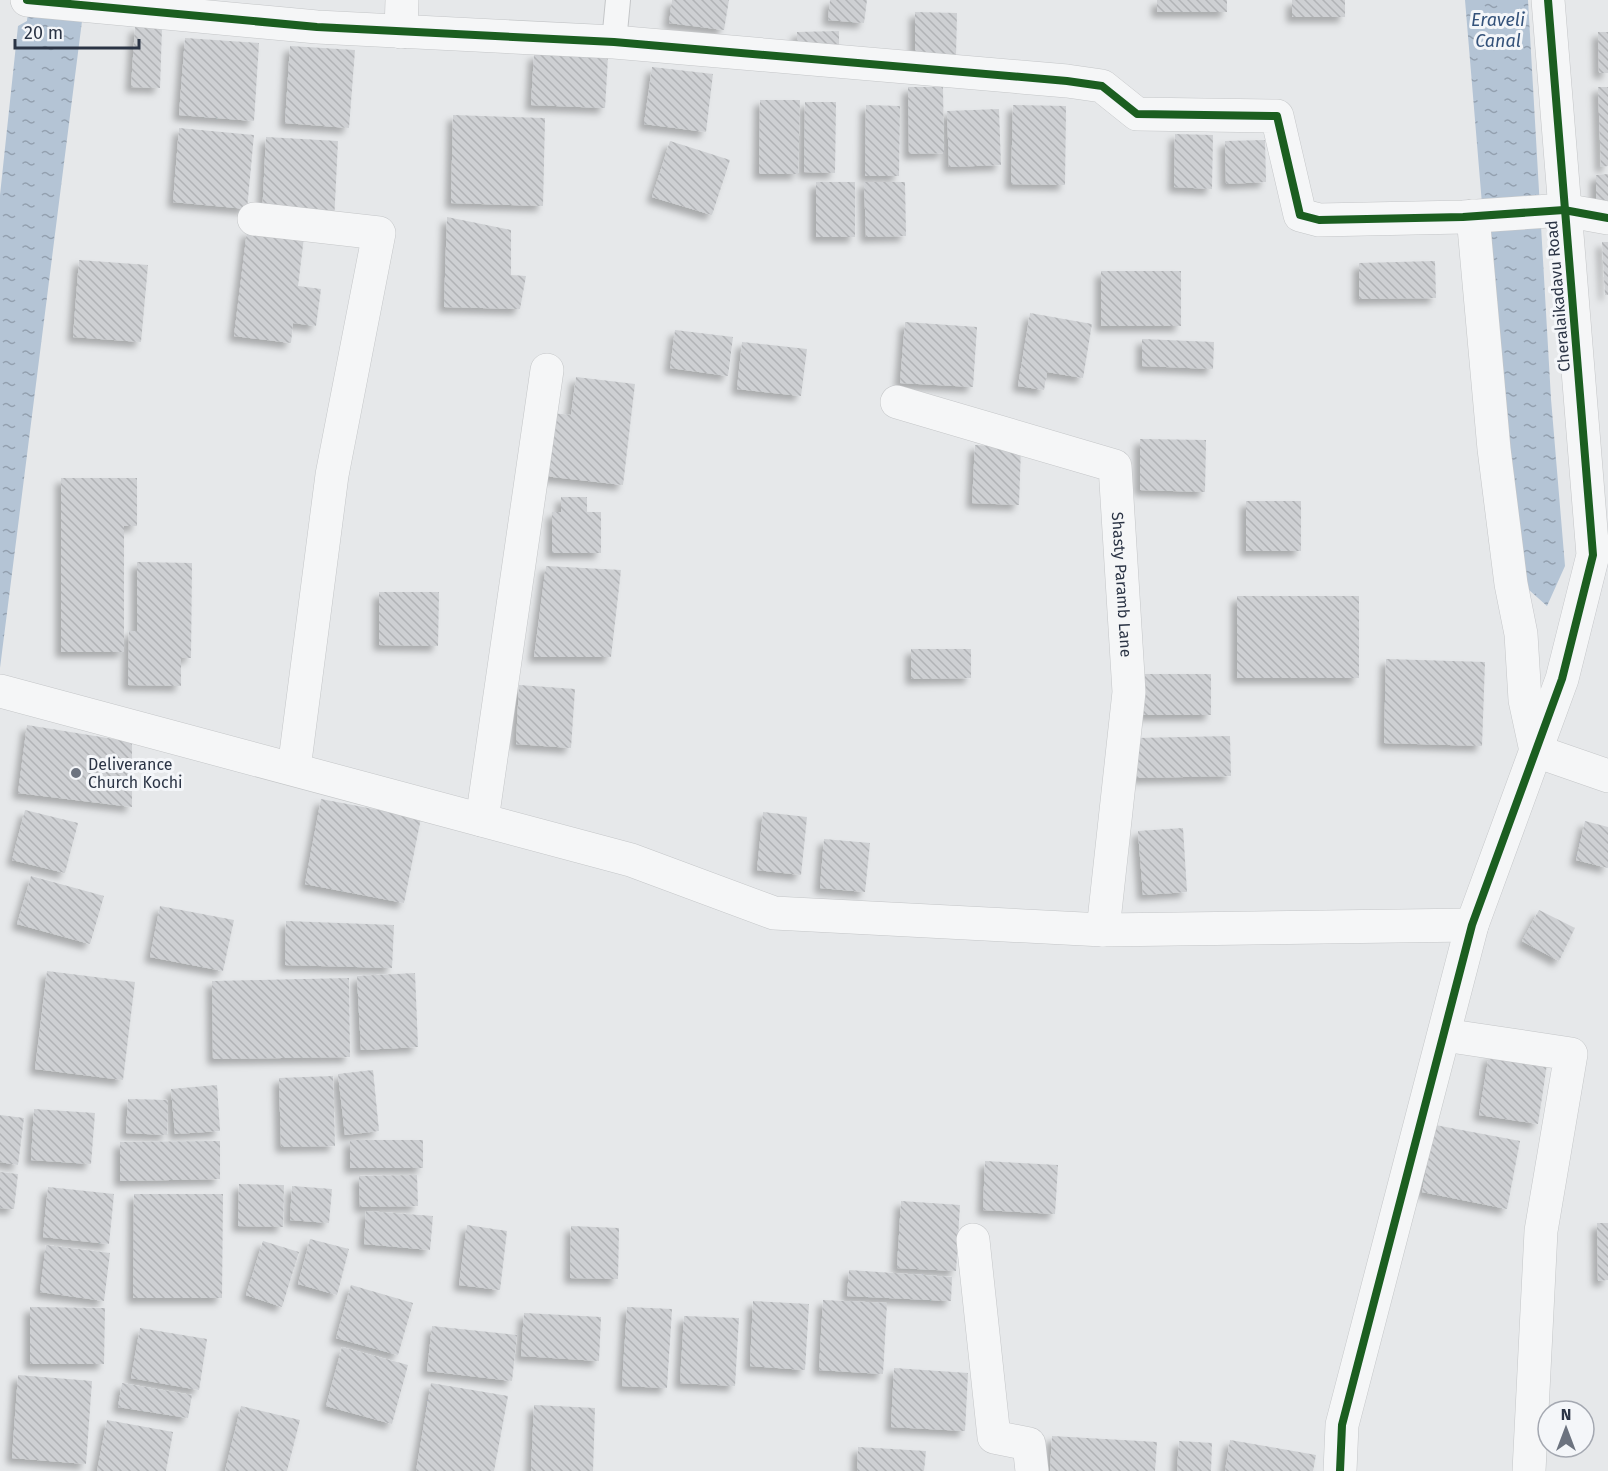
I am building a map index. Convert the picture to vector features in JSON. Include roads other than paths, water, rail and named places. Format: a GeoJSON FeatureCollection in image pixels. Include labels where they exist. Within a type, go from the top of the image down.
{"type":"FeatureCollection","features":[{"type":"Feature","properties":{"kind":"street"},"geometry":{"type":"LineString","coordinates":[[27,0],[401,32],[614,42],[1090,84],[1102,86],[1137,114],[1277,116],[1300,215],[1319,220],[1473,216],[1557,210],[1608,218]]}},
{"type":"Feature","properties":{"kind":"street"},"geometry":{"type":"LineString","coordinates":[[401,32],[402,0]]}},
{"type":"Feature","properties":{"kind":"street","name":"Cheralaikadavu Road"},"geometry":{"type":"LineString","coordinates":[[1340,1471],[1342,1425],[1472,925],[1562,679],[1600,556],[1557,210],[1548,0]]}},
{"type":"Feature","properties":{"kind":"street"},"geometry":{"type":"LineString","coordinates":[[1473,216],[1494,449],[1511,584],[1521,634],[1525,700],[1536,752],[1608,776]]}},
{"type":"Feature","properties":{"kind":"street"},"geometry":{"type":"LineString","coordinates":[[254,219],[379,232],[332,475],[294,769]]}},
{"type":"Feature","properties":{"kind":"street"},"geometry":{"type":"LineString","coordinates":[[482,820],[547,370]]}},
{"type":"Feature","properties":{"kind":"street","name":"Shasty Paramb Lane"},"geometry":{"type":"LineString","coordinates":[[897,402],[1114,466],[1129,693],[1103,930]]}},
{"type":"Feature","properties":{"kind":"street"},"geometry":{"type":"LineString","coordinates":[[14,694],[631,860],[774,913],[1103,930],[1472,925]]}},
{"type":"Feature","properties":{"kind":"street"},"geometry":{"type":"LineString","coordinates":[[1444,1035],[1570,1054],[1541,1231],[1529,1471]]}},
{"type":"Feature","properties":{"kind":"street"},"geometry":{"type":"LineString","coordinates":[[973,1239],[994,1437],[1029,1444],[1032,1471]]}},
{"type":"Feature","properties":{"kind":"lane"},"geometry":{"type":"LineString","coordinates":[[614,42],[618,0]]}},
{"type":"Feature","properties":{"kind":"water"},"geometry":{"type":"Polygon","coordinates":[[[29,0],[82,21],[0,668],[0,195],[18,26],[27,21],[29,0]]]}},
{"type":"Feature","properties":{"kind":"water","name":"Eraveli Canal"},"geometry":{"type":"Polygon","coordinates":[[[1465,0],[1528,0],[1551,399],[1565,566],[1547,606],[1520,582],[1500,420],[1465,0]]]}},
{"type":"Feature","properties":{"kind":"place","name":"Deliverance Church Kochi"},"geometry":{"type":"Point","coordinates":[76,773]}}]}
